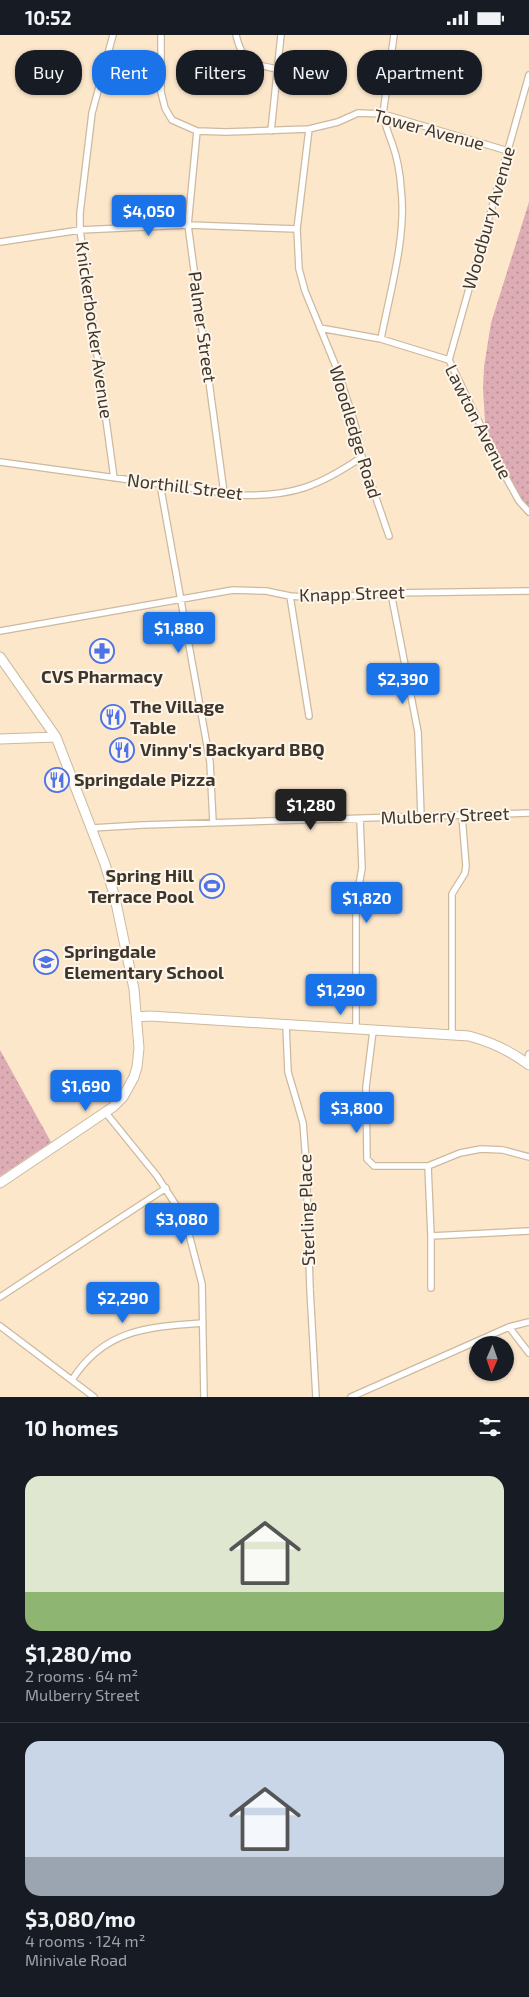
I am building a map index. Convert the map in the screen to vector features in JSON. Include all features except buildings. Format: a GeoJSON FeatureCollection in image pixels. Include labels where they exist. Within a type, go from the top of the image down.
{"type":"FeatureCollection","features":[{"type":"Feature","properties":{"kind":"main road"},"geometry":{"type":"LineString","coordinates":[[0,657],[56,737],[112,885],[131,972],[137,1017],[139,1058],[134,1077],[123,1097],[106,1113],[0,1183]]}},
{"type":"Feature","properties":{"kind":"main road"},"geometry":{"type":"LineString","coordinates":[[0,739],[56,737]]}},
{"type":"Feature","properties":{"kind":"main road"},"geometry":{"type":"LineString","coordinates":[[137,1017],[150,1016],[373,1031],[452,1034],[485,1040],[528,1061]]}},
{"type":"Feature","properties":{"kind":"street","name":"Knickerbocker Avenue"},"geometry":{"type":"LineString","coordinates":[[113,35],[92,113],[80,213],[80,230],[114,478]]}},
{"type":"Feature","properties":{"kind":"street","name":"Tower Avenue"},"geometry":{"type":"LineString","coordinates":[[161,35],[161,92],[165,108],[172,120],[197,131],[309,129],[338,122],[358,113],[383,114],[508,151]]}},
{"type":"Feature","properties":{"kind":"street"},"geometry":{"type":"LineString","coordinates":[[236,35],[241,52],[246,59],[261,67],[274,69]]}},
{"type":"Feature","properties":{"kind":"street"},"geometry":{"type":"LineString","coordinates":[[280,50],[282,35]]}},
{"type":"Feature","properties":{"kind":"street"},"geometry":{"type":"LineString","coordinates":[[382,339],[400,239],[403,209],[399,169],[383,114],[394,35]]}},
{"type":"Feature","properties":{"kind":"street","name":"Woodbury Avenue"},"geometry":{"type":"LineString","coordinates":[[449,360],[529,75]]}},
{"type":"Feature","properties":{"kind":"street"},"geometry":{"type":"LineString","coordinates":[[270,131],[275,95]]}},
{"type":"Feature","properties":{"kind":"street"},"geometry":{"type":"LineString","coordinates":[[309,129],[297,229],[299,269],[305,291],[320,328]]}},
{"type":"Feature","properties":{"kind":"street","name":"Palmer Street"},"geometry":{"type":"LineString","coordinates":[[197,131],[188,225],[224,493]]}},
{"type":"Feature","properties":{"kind":"street"},"geometry":{"type":"LineString","coordinates":[[0,242],[80,230],[188,225],[297,229]]}},
{"type":"Feature","properties":{"kind":"street","name":"Lawton Avenue"},"geometry":{"type":"LineString","coordinates":[[320,328],[382,339],[449,360],[503,472],[520,501],[529,512]]}},
{"type":"Feature","properties":{"kind":"street","name":"Woodledge Road"},"geometry":{"type":"LineString","coordinates":[[320,328],[339,374],[356,428],[362,457],[389,536]]}},
{"type":"Feature","properties":{"kind":"street","name":"Northill Street"},"geometry":{"type":"LineString","coordinates":[[0,462],[258,496],[276,495],[324,481],[362,457]]}},
{"type":"Feature","properties":{"kind":"street"},"geometry":{"type":"LineString","coordinates":[[160,484],[210,761],[212,823]]}},
{"type":"Feature","properties":{"kind":"street","name":"Knapp Street"},"geometry":{"type":"LineString","coordinates":[[0,631],[233,590],[266,591],[290,596],[318,598],[391,593],[529,591]]}},
{"type":"Feature","properties":{"kind":"street"},"geometry":{"type":"LineString","coordinates":[[391,593],[418,732],[421,817]]}},
{"type":"Feature","properties":{"kind":"street"},"geometry":{"type":"LineString","coordinates":[[290,596],[309,716]]}},
{"type":"Feature","properties":{"kind":"street","name":"Mulberry Street"},"geometry":{"type":"LineString","coordinates":[[92,828],[529,813]]}},
{"type":"Feature","properties":{"kind":"street"},"geometry":{"type":"LineString","coordinates":[[452,1034],[452,894],[465,873],[466,866],[462,816]]}},
{"type":"Feature","properties":{"kind":"street"},"geometry":{"type":"LineString","coordinates":[[356,1029],[356,903],[362,868],[360,819]]}},
{"type":"Feature","properties":{"kind":"street","name":"Sterling Place"},"geometry":{"type":"LineString","coordinates":[[286,1025],[288,1072],[303,1123],[316,1397]]}},
{"type":"Feature","properties":{"kind":"street"},"geometry":{"type":"LineString","coordinates":[[373,1031],[366,1087],[366,1159],[374,1166],[428,1166],[460,1153],[480,1149],[502,1150],[529,1157]]}},
{"type":"Feature","properties":{"kind":"street"},"geometry":{"type":"LineString","coordinates":[[106,1113],[166,1188],[185,1219],[202,1284],[204,1397]]}},
{"type":"Feature","properties":{"kind":"street"},"geometry":{"type":"LineString","coordinates":[[428,1166],[431,1288]]}},
{"type":"Feature","properties":{"kind":"street"},"geometry":{"type":"LineString","coordinates":[[0,1297],[166,1188]]}},
{"type":"Feature","properties":{"kind":"street"},"geometry":{"type":"LineString","coordinates":[[431,1236],[529,1231]]}},
{"type":"Feature","properties":{"kind":"street"},"geometry":{"type":"LineString","coordinates":[[351,1397],[509,1327],[529,1322]]}},
{"type":"Feature","properties":{"kind":"street"},"geometry":{"type":"LineString","coordinates":[[72,1380],[95,1353],[115,1339],[148,1327],[202,1323]]}},
{"type":"Feature","properties":{"kind":"street"},"geometry":{"type":"LineString","coordinates":[[0,1326],[94,1397]]}},
{"type":"Feature","properties":{"kind":"street"},"geometry":{"type":"LineString","coordinates":[[509,1327],[529,1353]]}},
{"type":"Feature","properties":{"kind":"shaded area"},"geometry":{"type":"Polygon","coordinates":[[[529,202],[529,512],[519,501],[486,439],[483,389],[484,367],[491,323],[529,202]]]}},
{"type":"Feature","properties":{"kind":"shaded area","name":"Spring Hill Terrace Pool"},"geometry":{"type":"Polygon","coordinates":[[[199,879],[212,879],[213,883],[224,882],[225,888],[212,892],[199,891],[199,879]]]}},
{"type":"Feature","properties":{"kind":"shaded area"},"geometry":{"type":"Polygon","coordinates":[[[0,1050],[51,1142],[0,1176],[0,1050]]]}},
{"type":"Feature","properties":{"kind":"place","name":"CVS Pharmacy"},"geometry":{"type":"Point","coordinates":[102,651]}},
{"type":"Feature","properties":{"kind":"place","name":"The Village Table"},"geometry":{"type":"Point","coordinates":[113,717]}},
{"type":"Feature","properties":{"kind":"place","name":"Vinny's Backyard BBQ"},"geometry":{"type":"Point","coordinates":[122,750]}},
{"type":"Feature","properties":{"kind":"place","name":"Springdale Pizza"},"geometry":{"type":"Point","coordinates":[57,780]}},
{"type":"Feature","properties":{"kind":"place","name":"Spring Hill Terrace Pool"},"geometry":{"type":"Point","coordinates":[212,886]}},
{"type":"Feature","properties":{"kind":"place","name":"Springdale Elementary School"},"geometry":{"type":"Point","coordinates":[46,962]}}]}
